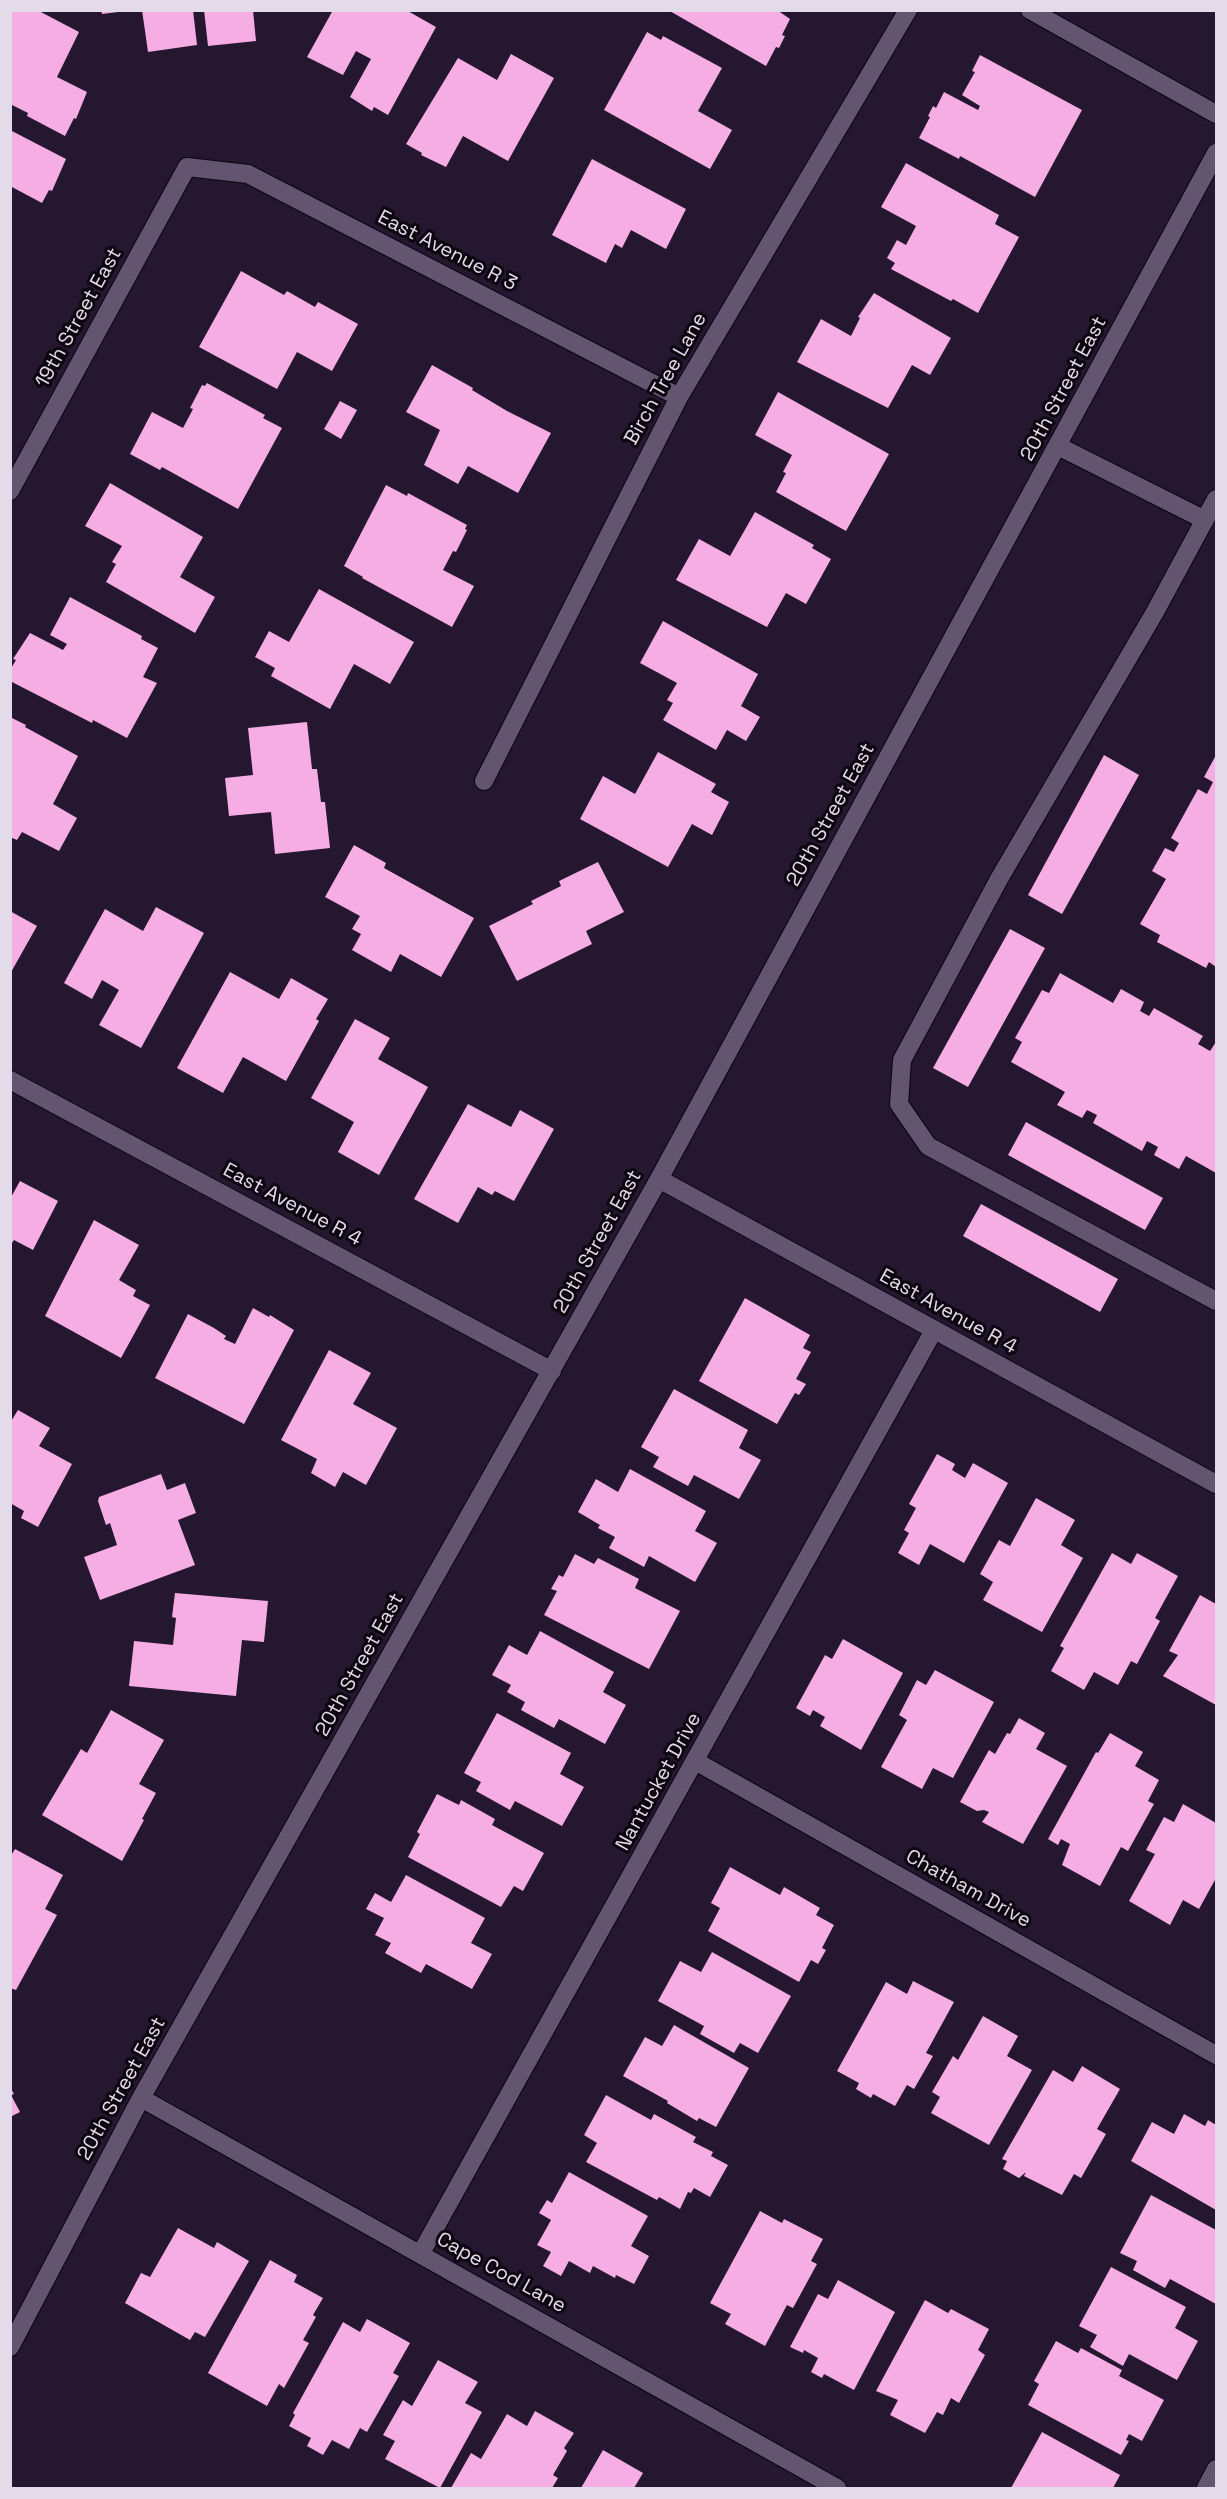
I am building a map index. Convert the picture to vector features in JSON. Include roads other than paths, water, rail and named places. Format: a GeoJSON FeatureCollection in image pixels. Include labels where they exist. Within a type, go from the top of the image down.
{"type":"FeatureCollection","features":[{"type":"Feature","properties":{"kind":"street","name":"Birch Tree Lane"},"geometry":{"type":"LineString","coordinates":[[484,781],[679,397],[908,10]]}},
{"type":"Feature","properties":{"kind":"street"},"geometry":{"type":"LineString","coordinates":[[1030,10],[1216,114]]}},
{"type":"Feature","properties":{"kind":"street","name":"20th Street East"},"geometry":{"type":"LineString","coordinates":[[10,2347],[141,2098],[659,1179],[1216,153]]}},
{"type":"Feature","properties":{"kind":"street","name":"East Avenue R 3"},"geometry":{"type":"LineString","coordinates":[[187,167],[248,174],[679,397]]}},
{"type":"Feature","properties":{"kind":"street","name":"19th Street East"},"geometry":{"type":"LineString","coordinates":[[10,490],[187,167]]}},
{"type":"Feature","properties":{"kind":"street"},"geometry":{"type":"LineString","coordinates":[[1058,446],[1205,520]]}},
{"type":"Feature","properties":{"kind":"street"},"geometry":{"type":"LineString","coordinates":[[1216,499],[1155,612],[999,879],[902,1060],[899,1104],[928,1146],[1216,1301]]}},
{"type":"Feature","properties":{"kind":"street","name":"East Avenue R 4"},"geometry":{"type":"LineString","coordinates":[[10,1080],[552,1371]]}},
{"type":"Feature","properties":{"kind":"street","name":"East Avenue R 4"},"geometry":{"type":"LineString","coordinates":[[659,1179],[1216,1484]]}},
{"type":"Feature","properties":{"kind":"street","name":"Nantucket Drive"},"geometry":{"type":"LineString","coordinates":[[421,2253],[697,1762],[934,1330]]}},
{"type":"Feature","properties":{"kind":"street","name":"Chatham Drive"},"geometry":{"type":"LineString","coordinates":[[697,1762],[1216,2055]]}},
{"type":"Feature","properties":{"kind":"street","name":"Cape Cod Lane"},"geometry":{"type":"LineString","coordinates":[[141,2098],[837,2488]]}},
{"type":"Feature","properties":{"kind":"street"},"geometry":{"type":"LineString","coordinates":[[1206,2488],[1216,2469]]}}]}
